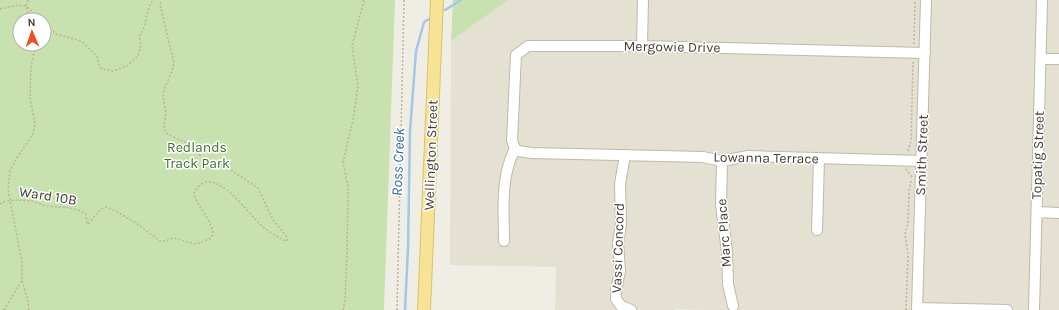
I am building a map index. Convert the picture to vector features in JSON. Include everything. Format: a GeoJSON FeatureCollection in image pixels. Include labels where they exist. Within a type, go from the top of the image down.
{"type":"FeatureCollection","features":[{"type":"Feature","properties":{"kind":"main road","name":"Wellington Street"},"geometry":{"type":"LineString","coordinates":[[424,310],[437,0]]}},
{"type":"Feature","properties":{"kind":"street"},"geometry":{"type":"LineString","coordinates":[[642,46],[643,0]]}},
{"type":"Feature","properties":{"kind":"street","name":"Smith Street"},"geometry":{"type":"LineString","coordinates":[[918,309],[926,0]]}},
{"type":"Feature","properties":{"kind":"street","name":"Topatig Street"},"geometry":{"type":"LineString","coordinates":[[1034,310],[1042,0]]}},
{"type":"Feature","properties":{"kind":"street","name":"Mergowie Drive"},"geometry":{"type":"LineString","coordinates":[[515,149],[512,140],[516,55],[528,46],[642,46],[925,53]]}},
{"type":"Feature","properties":{"kind":"street"},"geometry":{"type":"LineString","coordinates":[[1041,59],[1059,59]]}},
{"type":"Feature","properties":{"kind":"street"},"geometry":{"type":"LineString","coordinates":[[504,241],[504,191],[508,164],[515,149]]}},
{"type":"Feature","properties":{"kind":"street","name":"Lowanna Terrace"},"geometry":{"type":"LineString","coordinates":[[515,149],[518,151],[532,153],[703,157],[722,160],[748,156],[922,161]]}},
{"type":"Feature","properties":{"kind":"street","name":"Vassi Concord"},"geometry":{"type":"LineString","coordinates":[[625,155],[620,184],[621,225],[618,243],[620,271],[616,290],[616,299],[621,306],[631,310]]}},
{"type":"Feature","properties":{"kind":"street"},"geometry":{"type":"LineString","coordinates":[[817,230],[818,159]]}},
{"type":"Feature","properties":{"kind":"street","name":"Marc Place"},"geometry":{"type":"LineString","coordinates":[[722,160],[721,205],[727,252],[728,284],[733,306]]}},
{"type":"Feature","properties":{"kind":"street"},"geometry":{"type":"LineString","coordinates":[[1037,212],[1059,213]]}},
{"type":"Feature","properties":{"kind":"street"},"geometry":{"type":"LineString","coordinates":[[918,309],[1007,310]]}},
{"type":"Feature","properties":{"kind":"path"},"geometry":{"type":"LineString","coordinates":[[28,0],[26,6],[28,12]]}},
{"type":"Feature","properties":{"kind":"path"},"geometry":{"type":"LineString","coordinates":[[52,30],[56,34],[80,41],[97,56],[99,65],[102,69],[113,71],[127,66],[138,56],[141,45],[139,36],[143,31],[146,13],[154,0]]}},
{"type":"Feature","properties":{"kind":"path","name":"Ward 10B"},"geometry":{"type":"LineString","coordinates":[[0,204],[3,201],[30,201],[48,206],[68,207],[86,214],[87,224],[101,209],[106,208],[116,211],[136,223],[160,241],[173,238],[196,244],[209,240],[212,237],[213,231],[208,219],[197,202],[194,193],[198,186],[203,182],[214,182],[228,191],[262,226],[286,241],[287,237],[273,220],[258,188],[225,166],[202,158],[192,145],[165,132],[164,126],[166,113],[163,97],[164,90],[174,63],[160,5],[161,0]]}},
{"type":"Feature","properties":{"kind":"path"},"geometry":{"type":"LineString","coordinates":[[343,310],[345,301],[347,254],[348,187],[343,162],[353,120],[358,86],[352,46],[364,0]]}},
{"type":"Feature","properties":{"kind":"path"},"geometry":{"type":"LineString","coordinates":[[397,310],[404,0]]}},
{"type":"Feature","properties":{"kind":"path"},"geometry":{"type":"LineString","coordinates":[[0,9],[18,5],[26,6],[32,12]]}},
{"type":"Feature","properties":{"kind":"path"},"geometry":{"type":"LineString","coordinates":[[29,310],[22,280],[22,262],[8,190],[10,171],[16,159],[33,134],[35,124],[30,98],[31,66],[34,52]]}},
{"type":"Feature","properties":{"kind":"path"},"geometry":{"type":"LineString","coordinates":[[4,310],[22,280]]}},
{"type":"Feature","properties":{"kind":"shaded area"},"geometry":{"type":"Polygon","coordinates":[[[508,0],[1059,0],[1059,310],[555,310],[556,267],[450,265],[451,41],[508,0]]]}},
{"type":"Feature","properties":{"kind":"green space","name":"Redlands Track Park"},"geometry":{"type":"Polygon","coordinates":[[[0,0],[395,0],[384,310],[0,310],[0,0]]]}},
{"type":"Feature","properties":{"kind":"green space"},"geometry":{"type":"Polygon","coordinates":[[[453,0],[508,0],[451,41],[453,0]]]}},
{"type":"Feature","properties":{"kind":"waterway","name":"Ross Creek"},"geometry":{"type":"LineString","coordinates":[[445,10],[461,0]]}},
{"type":"Feature","properties":{"kind":"waterway","name":"Ross Creek"},"geometry":{"type":"LineString","coordinates":[[405,310],[408,248],[410,131],[416,51],[424,22],[429,19]]}}]}
